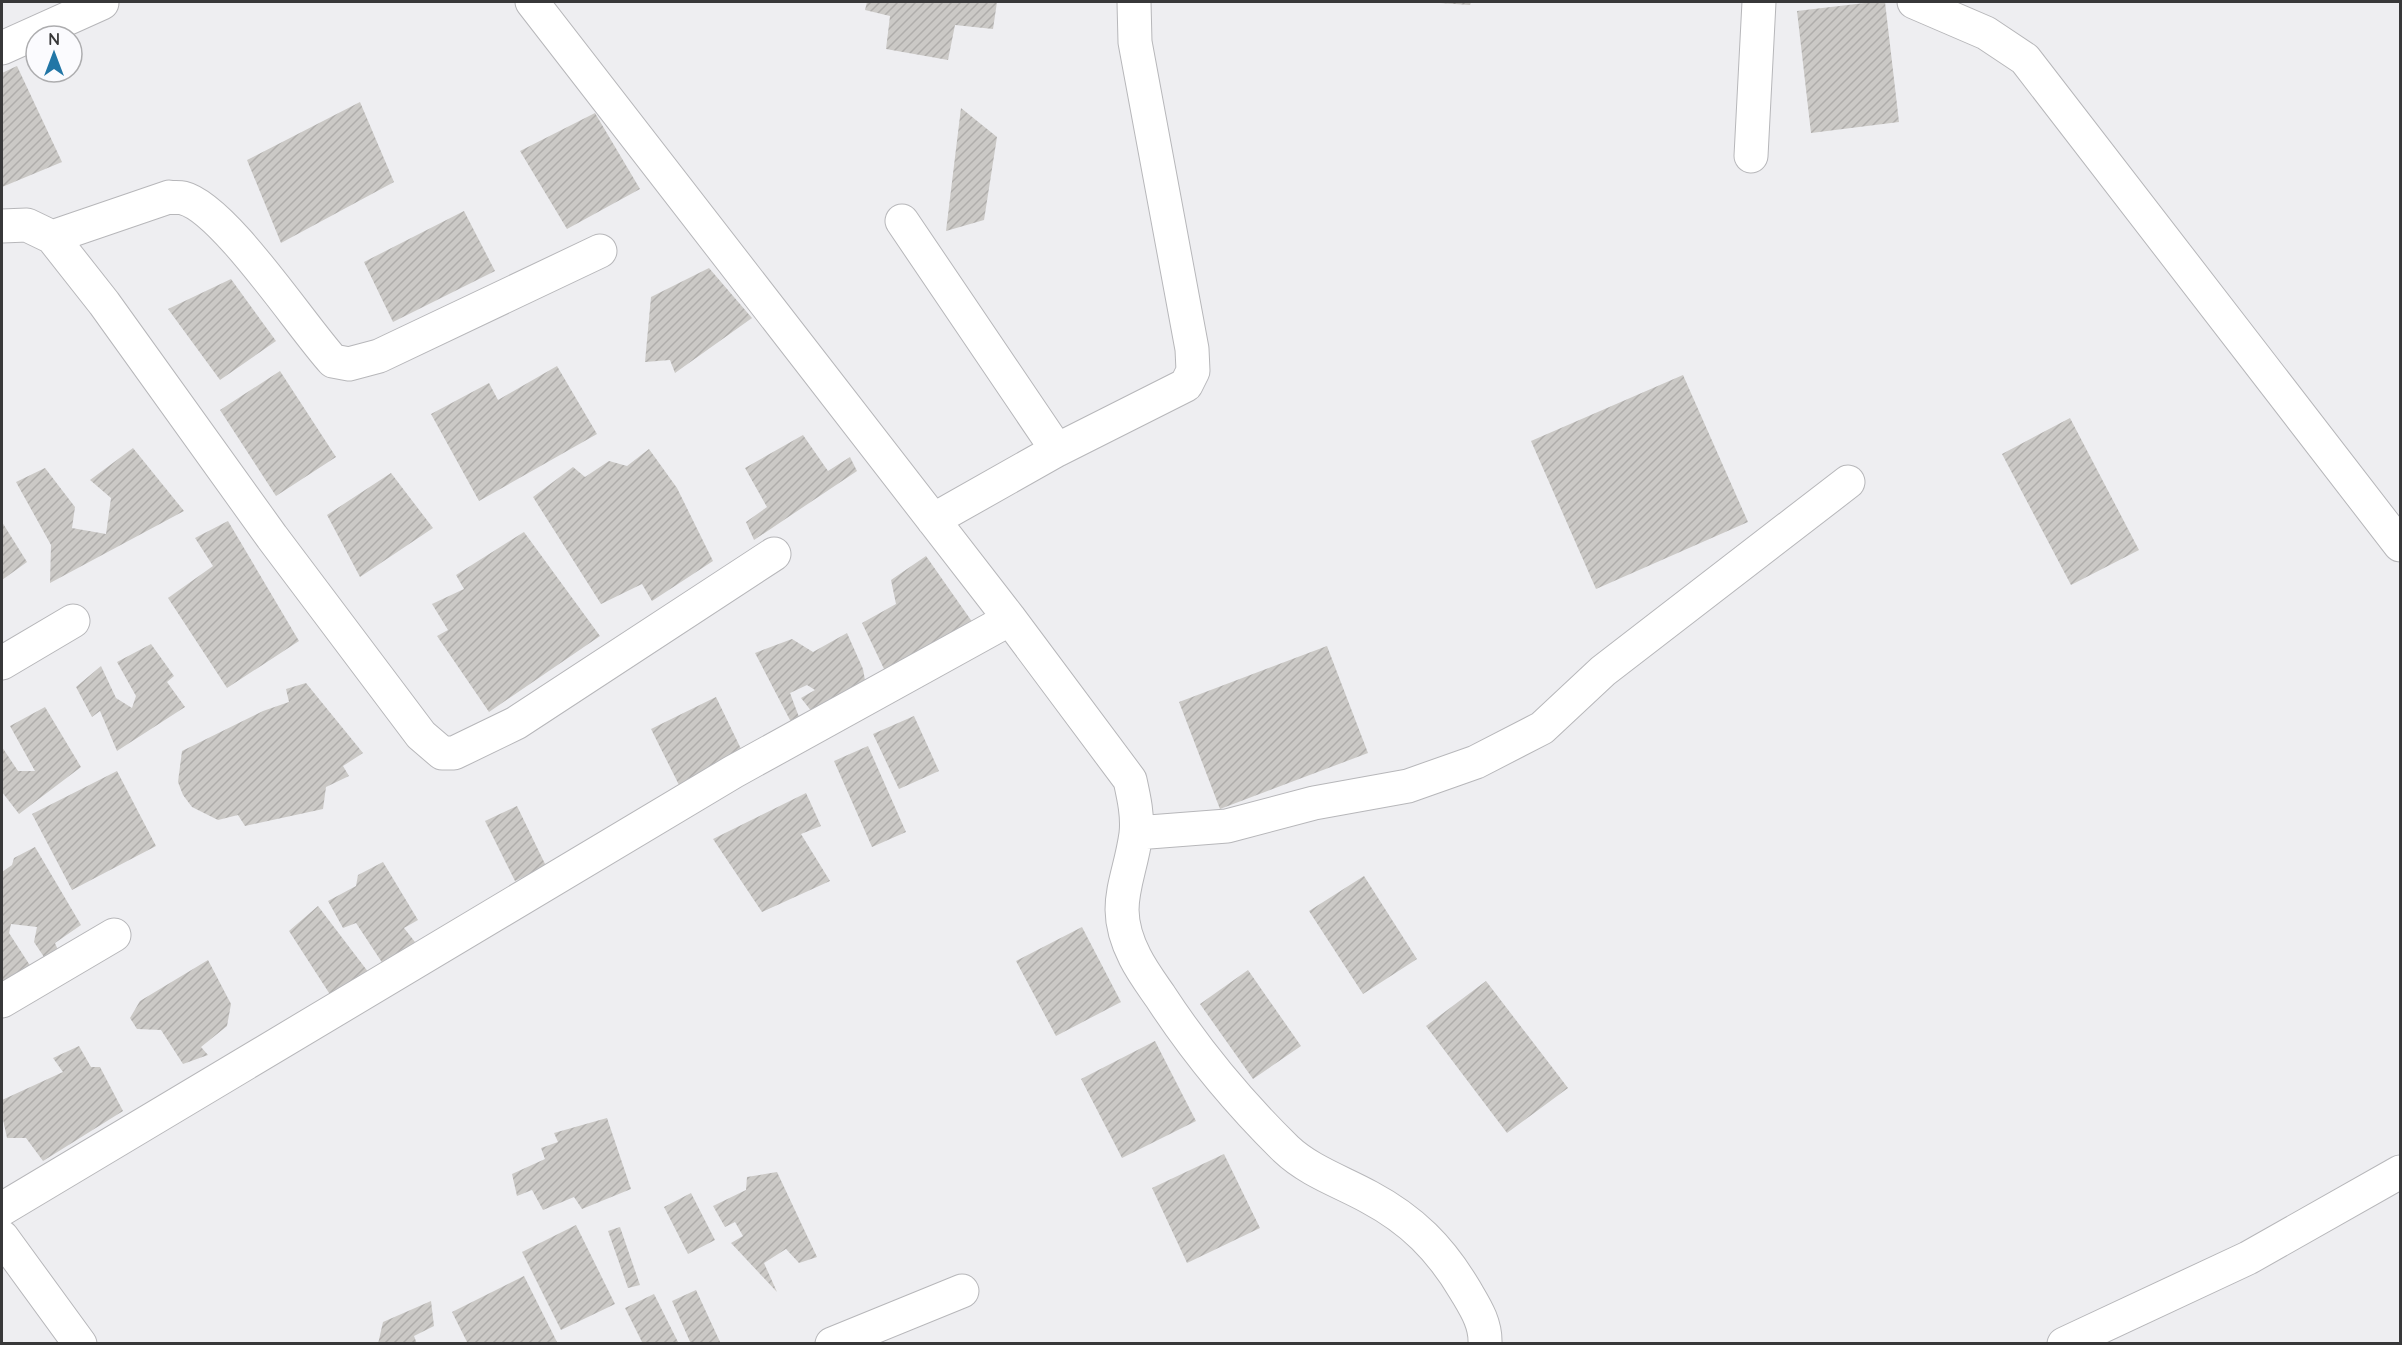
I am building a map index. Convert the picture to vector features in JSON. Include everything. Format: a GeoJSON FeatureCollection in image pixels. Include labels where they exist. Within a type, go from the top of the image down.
{"type":"FeatureCollection","features":[{"type":"Feature","properties":{"kind":"street"},"geometry":{"type":"LineString","coordinates":[[532,2],[1010,619],[1130,780],[1135,803],[1136,833],[1121,893],[1124,931],[1135,958],[1178,1023],[1232,1092],[1288,1152],[1329,1178],[1369,1197],[1412,1223],[1449,1263],[1486,1329],[1485,1344]]}},
{"type":"Feature","properties":{"kind":"street"},"geometry":{"type":"LineString","coordinates":[[933,520],[1057,450],[1186,385],[1193,371],[1192,349],[1135,42],[1134,2]]}},
{"type":"Feature","properties":{"kind":"street"},"geometry":{"type":"LineString","coordinates":[[1751,156],[1759,2]]}},
{"type":"Feature","properties":{"kind":"street"},"geometry":{"type":"LineString","coordinates":[[2,48],[102,3]]}},
{"type":"Feature","properties":{"kind":"street"},"geometry":{"type":"LineString","coordinates":[[1923,3],[1986,33],[2025,59],[2400,545]]}},
{"type":"Feature","properties":{"kind":"street"},"geometry":{"type":"LineString","coordinates":[[52,237],[169,197],[184,198],[210,215],[263,272],[333,361],[349,364],[379,356],[600,251]]}},
{"type":"Feature","properties":{"kind":"street"},"geometry":{"type":"LineString","coordinates":[[902,221],[1057,450]]}},
{"type":"Feature","properties":{"kind":"street"},"geometry":{"type":"LineString","coordinates":[[2,226],[27,225],[52,237],[104,303],[272,537],[414,726],[442,753],[454,753],[516,723],[774,554]]}},
{"type":"Feature","properties":{"kind":"street"},"geometry":{"type":"LineString","coordinates":[[1136,833],[1227,826],[1314,803],[1408,786],[1476,762],[1542,728],[1604,671],[1848,482]]}},
{"type":"Feature","properties":{"kind":"street"},"geometry":{"type":"LineString","coordinates":[[2,1209],[733,772],[1010,619]]}},
{"type":"Feature","properties":{"kind":"street"},"geometry":{"type":"LineString","coordinates":[[2,663],[73,621]]}},
{"type":"Feature","properties":{"kind":"street"},"geometry":{"type":"LineString","coordinates":[[2,1001],[114,935]]}},
{"type":"Feature","properties":{"kind":"street"},"geometry":{"type":"LineString","coordinates":[[2064,1344],[2248,1258],[2400,1172]]}},
{"type":"Feature","properties":{"kind":"street"},"geometry":{"type":"LineString","coordinates":[[2,1237],[80,1344]]}},
{"type":"Feature","properties":{"kind":"street"},"geometry":{"type":"LineString","coordinates":[[832,1344],[962,1291]]}},
{"type":"Feature","properties":{"kind":"building"},"geometry":{"type":"Polygon","coordinates":[[[867,2],[997,2],[993,29],[955,25],[948,60],[886,49],[890,16],[865,10],[867,2]]]}},
{"type":"Feature","properties":{"kind":"building"},"geometry":{"type":"Polygon","coordinates":[[[1425,2],[1471,2],[1470,5],[1425,2]]]}},
{"type":"Feature","properties":{"kind":"building"},"geometry":{"type":"Polygon","coordinates":[[[1885,2],[1899,122],[1811,133],[1797,11],[1885,2]]]}},
{"type":"Feature","properties":{"kind":"building"},"geometry":{"type":"Polygon","coordinates":[[[17,66],[62,162],[2,187],[2,73],[17,66]]]}},
{"type":"Feature","properties":{"kind":"building"},"geometry":{"type":"Polygon","coordinates":[[[360,102],[394,182],[281,243],[247,160],[360,102]]]}},
{"type":"Feature","properties":{"kind":"building"},"geometry":{"type":"Polygon","coordinates":[[[961,108],[997,137],[984,220],[946,231],[961,108]]]}},
{"type":"Feature","properties":{"kind":"building"},"geometry":{"type":"Polygon","coordinates":[[[595,113],[640,189],[567,229],[520,151],[595,113]]]}},
{"type":"Feature","properties":{"kind":"building"},"geometry":{"type":"Polygon","coordinates":[[[464,211],[495,271],[393,322],[364,262],[464,211]]]}},
{"type":"Feature","properties":{"kind":"building"},"geometry":{"type":"Polygon","coordinates":[[[709,268],[752,318],[675,373],[670,360],[645,362],[651,297],[709,268]]]}},
{"type":"Feature","properties":{"kind":"building"},"geometry":{"type":"Polygon","coordinates":[[[231,279],[276,341],[220,380],[168,309],[231,279]]]}},
{"type":"Feature","properties":{"kind":"building"},"geometry":{"type":"Polygon","coordinates":[[[557,366],[597,434],[479,501],[431,414],[489,383],[498,400],[557,366]]]}},
{"type":"Feature","properties":{"kind":"building"},"geometry":{"type":"Polygon","coordinates":[[[280,371],[336,457],[276,496],[220,410],[280,371]]]}},
{"type":"Feature","properties":{"kind":"building"},"geometry":{"type":"Polygon","coordinates":[[[1683,375],[1748,522],[1596,589],[1531,441],[1683,375]]]}},
{"type":"Feature","properties":{"kind":"building"},"geometry":{"type":"Polygon","coordinates":[[[2070,418],[2139,550],[2071,585],[2002,454],[2070,418]]]}},
{"type":"Feature","properties":{"kind":"building"},"geometry":{"type":"Polygon","coordinates":[[[803,435],[828,471],[850,457],[857,471],[754,540],[746,522],[767,507],[745,468],[803,435]]]}},
{"type":"Feature","properties":{"kind":"building"},"geometry":{"type":"Polygon","coordinates":[[[133,448],[184,511],[50,583],[51,545],[16,482],[45,468],[75,507],[72,528],[106,534],[111,498],[90,480],[133,448]]]}},
{"type":"Feature","properties":{"kind":"building"},"geometry":{"type":"Polygon","coordinates":[[[649,449],[677,488],[713,561],[652,601],[642,584],[601,604],[533,497],[573,467],[585,477],[609,461],[627,466],[649,449]]]}},
{"type":"Feature","properties":{"kind":"building"},"geometry":{"type":"Polygon","coordinates":[[[391,473],[433,528],[360,577],[327,515],[391,473]]]}},
{"type":"Feature","properties":{"kind":"building"},"geometry":{"type":"Polygon","coordinates":[[[228,521],[299,641],[227,688],[168,598],[213,566],[195,538],[228,521]]]}},
{"type":"Feature","properties":{"kind":"building"},"geometry":{"type":"Polygon","coordinates":[[[2,522],[27,562],[2,580],[2,522]]]}},
{"type":"Feature","properties":{"kind":"building"},"geometry":{"type":"Polygon","coordinates":[[[524,532],[600,636],[489,712],[437,636],[448,630],[432,604],[464,589],[456,575],[524,532]]]}},
{"type":"Feature","properties":{"kind":"building"},"geometry":{"type":"Polygon","coordinates":[[[926,556],[973,623],[885,671],[862,623],[896,604],[891,580],[926,556]]]}},
{"type":"Feature","properties":{"kind":"building"},"geometry":{"type":"Polygon","coordinates":[[[847,633],[863,669],[866,686],[816,717],[801,698],[815,690],[807,685],[790,693],[799,717],[791,722],[755,653],[792,639],[813,652],[847,633]]]}},
{"type":"Feature","properties":{"kind":"building"},"geometry":{"type":"Polygon","coordinates":[[[151,644],[174,676],[167,682],[185,707],[117,751],[100,711],[92,717],[76,687],[101,666],[116,698],[132,708],[136,696],[117,662],[151,644]]]}},
{"type":"Feature","properties":{"kind":"building"},"geometry":{"type":"Polygon","coordinates":[[[1327,646],[1368,753],[1220,809],[1179,702],[1327,646]]]}},
{"type":"Feature","properties":{"kind":"building"},"geometry":{"type":"Polygon","coordinates":[[[306,683],[363,753],[343,766],[349,776],[326,787],[323,809],[245,826],[238,815],[218,820],[192,807],[183,795],[178,782],[182,751],[263,711],[289,702],[286,689],[306,683]]]}},
{"type":"Feature","properties":{"kind":"building"},"geometry":{"type":"Polygon","coordinates":[[[716,697],[743,753],[679,785],[651,729],[716,697]]]}},
{"type":"Feature","properties":{"kind":"building"},"geometry":{"type":"Polygon","coordinates":[[[45,707],[81,767],[19,814],[2,792],[2,747],[18,771],[35,771],[10,726],[45,707]]]}},
{"type":"Feature","properties":{"kind":"building"},"geometry":{"type":"Polygon","coordinates":[[[914,716],[939,771],[899,789],[873,734],[914,716]]]}},
{"type":"Feature","properties":{"kind":"building"},"geometry":{"type":"Polygon","coordinates":[[[868,746],[906,832],[872,847],[834,761],[868,746]]]}},
{"type":"Feature","properties":{"kind":"building"},"geometry":{"type":"Polygon","coordinates":[[[117,771],[156,846],[72,890],[32,814],[117,771]]]}},
{"type":"Feature","properties":{"kind":"building"},"geometry":{"type":"Polygon","coordinates":[[[806,793],[821,826],[801,834],[830,881],[762,912],[713,839],[806,793]]]}},
{"type":"Feature","properties":{"kind":"building"},"geometry":{"type":"Polygon","coordinates":[[[517,806],[546,866],[515,881],[485,821],[517,806]]]}},
{"type":"Feature","properties":{"kind":"building"},"geometry":{"type":"Polygon","coordinates":[[[35,847],[81,925],[55,943],[60,955],[46,960],[34,942],[37,927],[11,924],[9,933],[31,967],[2,982],[2,872],[12,865],[14,858],[35,847]]]}},
{"type":"Feature","properties":{"kind":"building"},"geometry":{"type":"Polygon","coordinates":[[[383,862],[418,920],[404,928],[415,942],[385,967],[356,923],[343,928],[328,901],[356,886],[358,875],[383,862]]]}},
{"type":"Feature","properties":{"kind":"building"},"geometry":{"type":"Polygon","coordinates":[[[1364,876],[1417,959],[1363,994],[1309,911],[1364,876]]]}},
{"type":"Feature","properties":{"kind":"building"},"geometry":{"type":"Polygon","coordinates":[[[318,906],[369,973],[331,996],[289,931],[318,906]]]}},
{"type":"Feature","properties":{"kind":"building"},"geometry":{"type":"Polygon","coordinates":[[[1082,927],[1121,1002],[1056,1036],[1016,961],[1082,927]]]}},
{"type":"Feature","properties":{"kind":"building"},"geometry":{"type":"Polygon","coordinates":[[[208,960],[231,1004],[227,1026],[201,1047],[208,1055],[183,1064],[161,1030],[137,1029],[130,1018],[140,1001],[208,960]]]}},
{"type":"Feature","properties":{"kind":"building"},"geometry":{"type":"Polygon","coordinates":[[[1248,970],[1301,1046],[1253,1079],[1200,1004],[1248,970]]]}},
{"type":"Feature","properties":{"kind":"building"},"geometry":{"type":"Polygon","coordinates":[[[1486,981],[1568,1088],[1507,1133],[1426,1026],[1486,981]]]}},
{"type":"Feature","properties":{"kind":"building"},"geometry":{"type":"Polygon","coordinates":[[[1155,1041],[1196,1121],[1122,1158],[1081,1079],[1155,1041]]]}},
{"type":"Feature","properties":{"kind":"building"},"geometry":{"type":"Polygon","coordinates":[[[79,1046],[91,1067],[100,1067],[123,1111],[43,1161],[26,1138],[7,1138],[2,1115],[2,1100],[63,1072],[53,1058],[79,1046]]]}},
{"type":"Feature","properties":{"kind":"building"},"geometry":{"type":"Polygon","coordinates":[[[607,1118],[631,1189],[582,1209],[574,1197],[543,1210],[532,1190],[517,1196],[512,1174],[545,1159],[541,1148],[558,1142],[554,1133],[607,1118]]]}},
{"type":"Feature","properties":{"kind":"building"},"geometry":{"type":"Polygon","coordinates":[[[1224,1154],[1260,1228],[1187,1263],[1152,1188],[1224,1154]]]}},
{"type":"Feature","properties":{"kind":"building"},"geometry":{"type":"Polygon","coordinates":[[[777,1172],[817,1257],[799,1263],[786,1249],[764,1263],[777,1292],[731,1243],[743,1236],[735,1222],[725,1227],[713,1206],[746,1190],[747,1177],[777,1172]]]}},
{"type":"Feature","properties":{"kind":"building"},"geometry":{"type":"Polygon","coordinates":[[[691,1193],[715,1240],[688,1254],[664,1207],[691,1193]]]}},
{"type":"Feature","properties":{"kind":"building"},"geometry":{"type":"Polygon","coordinates":[[[576,1225],[615,1304],[561,1330],[522,1252],[576,1225]]]}},
{"type":"Feature","properties":{"kind":"building"},"geometry":{"type":"Polygon","coordinates":[[[620,1227],[640,1285],[628,1288],[608,1231],[620,1227]]]}},
{"type":"Feature","properties":{"kind":"building"},"geometry":{"type":"Polygon","coordinates":[[[524,1276],[558,1344],[468,1344],[452,1312],[524,1276]]]}},
{"type":"Feature","properties":{"kind":"building"},"geometry":{"type":"Polygon","coordinates":[[[696,1290],[721,1344],[691,1344],[672,1301],[696,1290]]]}},
{"type":"Feature","properties":{"kind":"building"},"geometry":{"type":"Polygon","coordinates":[[[654,1294],[679,1344],[643,1344],[625,1308],[654,1294]]]}},
{"type":"Feature","properties":{"kind":"building"},"geometry":{"type":"Polygon","coordinates":[[[431,1301],[434,1326],[414,1336],[417,1344],[378,1344],[383,1322],[431,1301]]]}}]}
